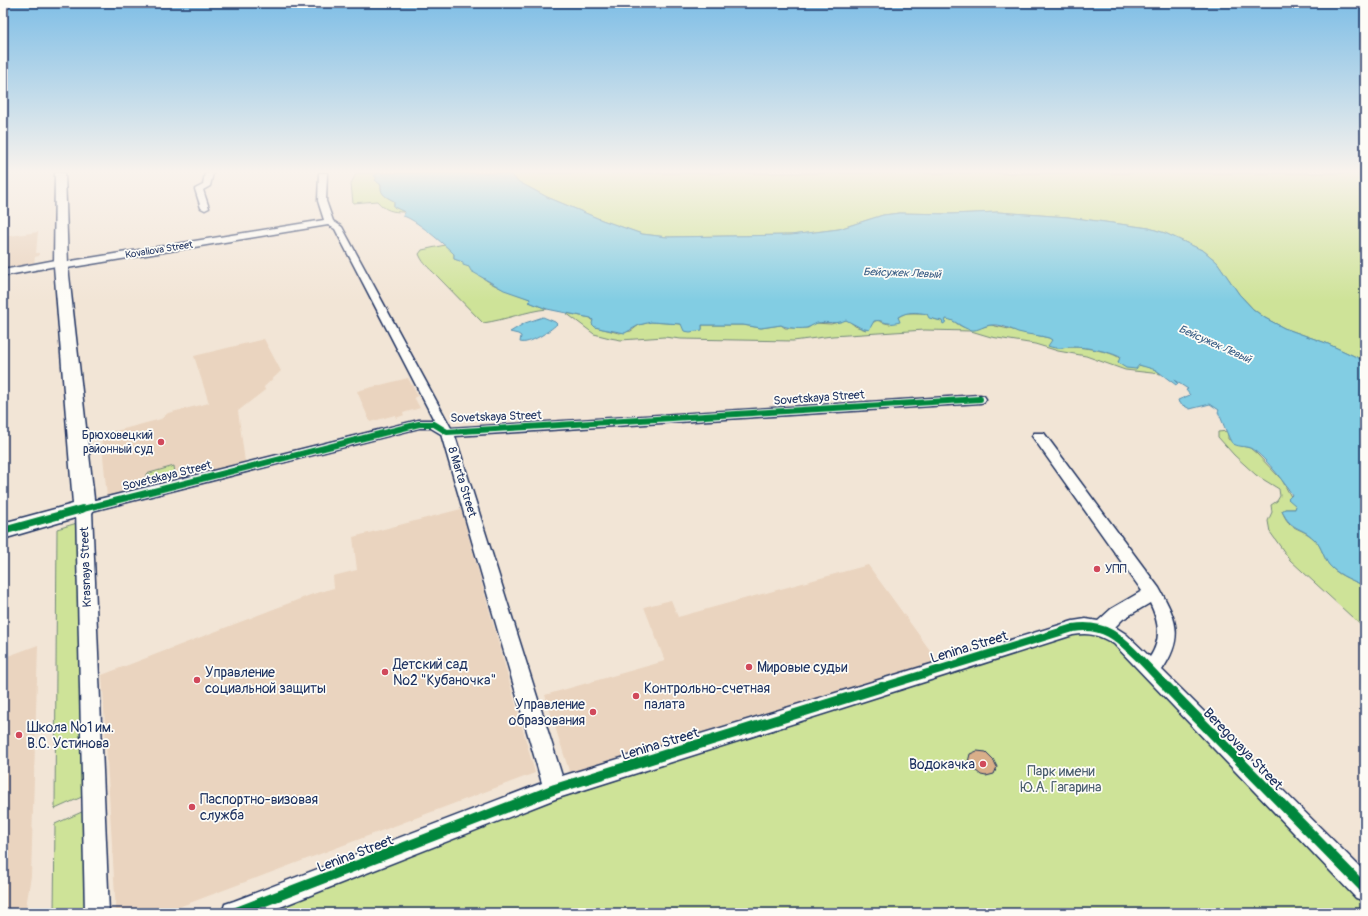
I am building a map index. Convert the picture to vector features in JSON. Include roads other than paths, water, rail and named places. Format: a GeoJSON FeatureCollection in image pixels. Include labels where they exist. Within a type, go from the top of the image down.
{"type":"FeatureCollection","features":[{"type":"Feature","properties":{"kind":"street","name":"Krasnaya Street"},"geometry":{"type":"LineString","coordinates":[[60,216],[61,264],[84,508],[97,913]]}},
{"type":"Feature","properties":{"kind":"street","name":"8 Marta Street"},"geometry":{"type":"LineString","coordinates":[[327,216],[329,222],[338,227],[447,432],[554,789]]}},
{"type":"Feature","properties":{"kind":"street","name":"Kovaliova Street"},"geometry":{"type":"LineString","coordinates":[[3,273],[329,222]]}},
{"type":"Feature","properties":{"kind":"street","name":"Sovetskaya Street"},"geometry":{"type":"LineString","coordinates":[[3,531],[84,508],[415,425],[434,424],[447,432],[980,399]]}},
{"type":"Feature","properties":{"kind":"street"},"geometry":{"type":"LineString","coordinates":[[1039,436],[1153,593],[1165,616],[1168,629],[1166,643],[1162,655],[1151,671]]}},
{"type":"Feature","properties":{"kind":"street"},"geometry":{"type":"LineString","coordinates":[[1102,628],[1117,614],[1153,593]]}},
{"type":"Feature","properties":{"kind":"street","name":"Lenina Street"},"geometry":{"type":"LineString","coordinates":[[234,913],[554,789],[1073,628],[1092,626],[1102,628]]}},
{"type":"Feature","properties":{"kind":"street","name":"Beregovaya Street"},"geometry":{"type":"LineString","coordinates":[[1102,628],[1120,639],[1365,889]]}},
{"type":"Feature","properties":{"kind":"water","name":"Бейсужек Левый"},"geometry":{"type":"Polygon","coordinates":[[[403,216],[592,216],[642,234],[667,237],[791,235],[839,229],[881,216],[1050,216],[1149,228],[1165,233],[1204,251],[1217,262],[1239,294],[1253,309],[1265,318],[1284,328],[1326,343],[1365,361],[1365,586],[1343,576],[1332,568],[1317,542],[1289,522],[1282,511],[1285,509],[1295,509],[1296,506],[1288,499],[1292,495],[1289,490],[1273,469],[1255,451],[1232,443],[1218,412],[1219,410],[1210,404],[1190,409],[1179,403],[1178,400],[1190,395],[1186,390],[1188,389],[1174,380],[1178,384],[1176,385],[1156,370],[1139,365],[1136,369],[1126,368],[1118,363],[1120,357],[1097,350],[1079,347],[1058,348],[1048,346],[1052,340],[1049,338],[1018,332],[1002,326],[989,325],[977,330],[971,330],[964,328],[956,322],[946,319],[945,323],[943,324],[942,321],[929,318],[927,314],[916,312],[901,315],[898,317],[900,322],[896,323],[887,323],[878,320],[874,321],[869,330],[861,328],[846,320],[839,322],[817,323],[803,328],[790,328],[781,325],[761,328],[743,325],[702,325],[702,330],[690,332],[684,331],[681,324],[651,322],[639,325],[625,333],[603,329],[595,327],[592,324],[593,320],[591,318],[547,309],[529,302],[530,299],[504,290],[471,271],[469,267],[463,265],[463,262],[454,259],[454,254],[444,245],[422,227],[403,216]]]}},
{"type":"Feature","properties":{"kind":"water"},"geometry":{"type":"Polygon","coordinates":[[[543,317],[557,324],[545,334],[534,339],[520,342],[521,336],[510,332],[525,323],[543,317]]]}},
{"type":"Feature","properties":{"kind":"place","name":"Брюховецкий районный суд"},"geometry":{"type":"Point","coordinates":[161,442]}},
{"type":"Feature","properties":{"kind":"place","name":"УПП"},"geometry":{"type":"Point","coordinates":[1097,569]}},
{"type":"Feature","properties":{"kind":"place","name":"Мировые судьи"},"geometry":{"type":"Point","coordinates":[749,667]}},
{"type":"Feature","properties":{"kind":"place","name":"Детский сад №2 \"Кубаночка\""},"geometry":{"type":"Point","coordinates":[385,672]}},
{"type":"Feature","properties":{"kind":"place","name":"Управление социальной защиты"},"geometry":{"type":"Point","coordinates":[197,680]}},
{"type":"Feature","properties":{"kind":"place","name":"Контрольно-счетная палата"},"geometry":{"type":"Point","coordinates":[636,696]}},
{"type":"Feature","properties":{"kind":"place","name":"Управление образования"},"geometry":{"type":"Point","coordinates":[593,712]}},
{"type":"Feature","properties":{"kind":"place","name":"Школа №1 им. В.С. Устинова"},"geometry":{"type":"Point","coordinates":[19,735]}},
{"type":"Feature","properties":{"kind":"place","name":"Водокачка"},"geometry":{"type":"Point","coordinates":[983,764]}},
{"type":"Feature","properties":{"kind":"place","name":"Паспортно-визовая служба"},"geometry":{"type":"Point","coordinates":[192,807]}},
{"type":"Feature","properties":{"kind":"park label","name":"Парк имени Ю.А. Гагарина"},"geometry":{"type":"Point","coordinates":[1061,780]}}]}
